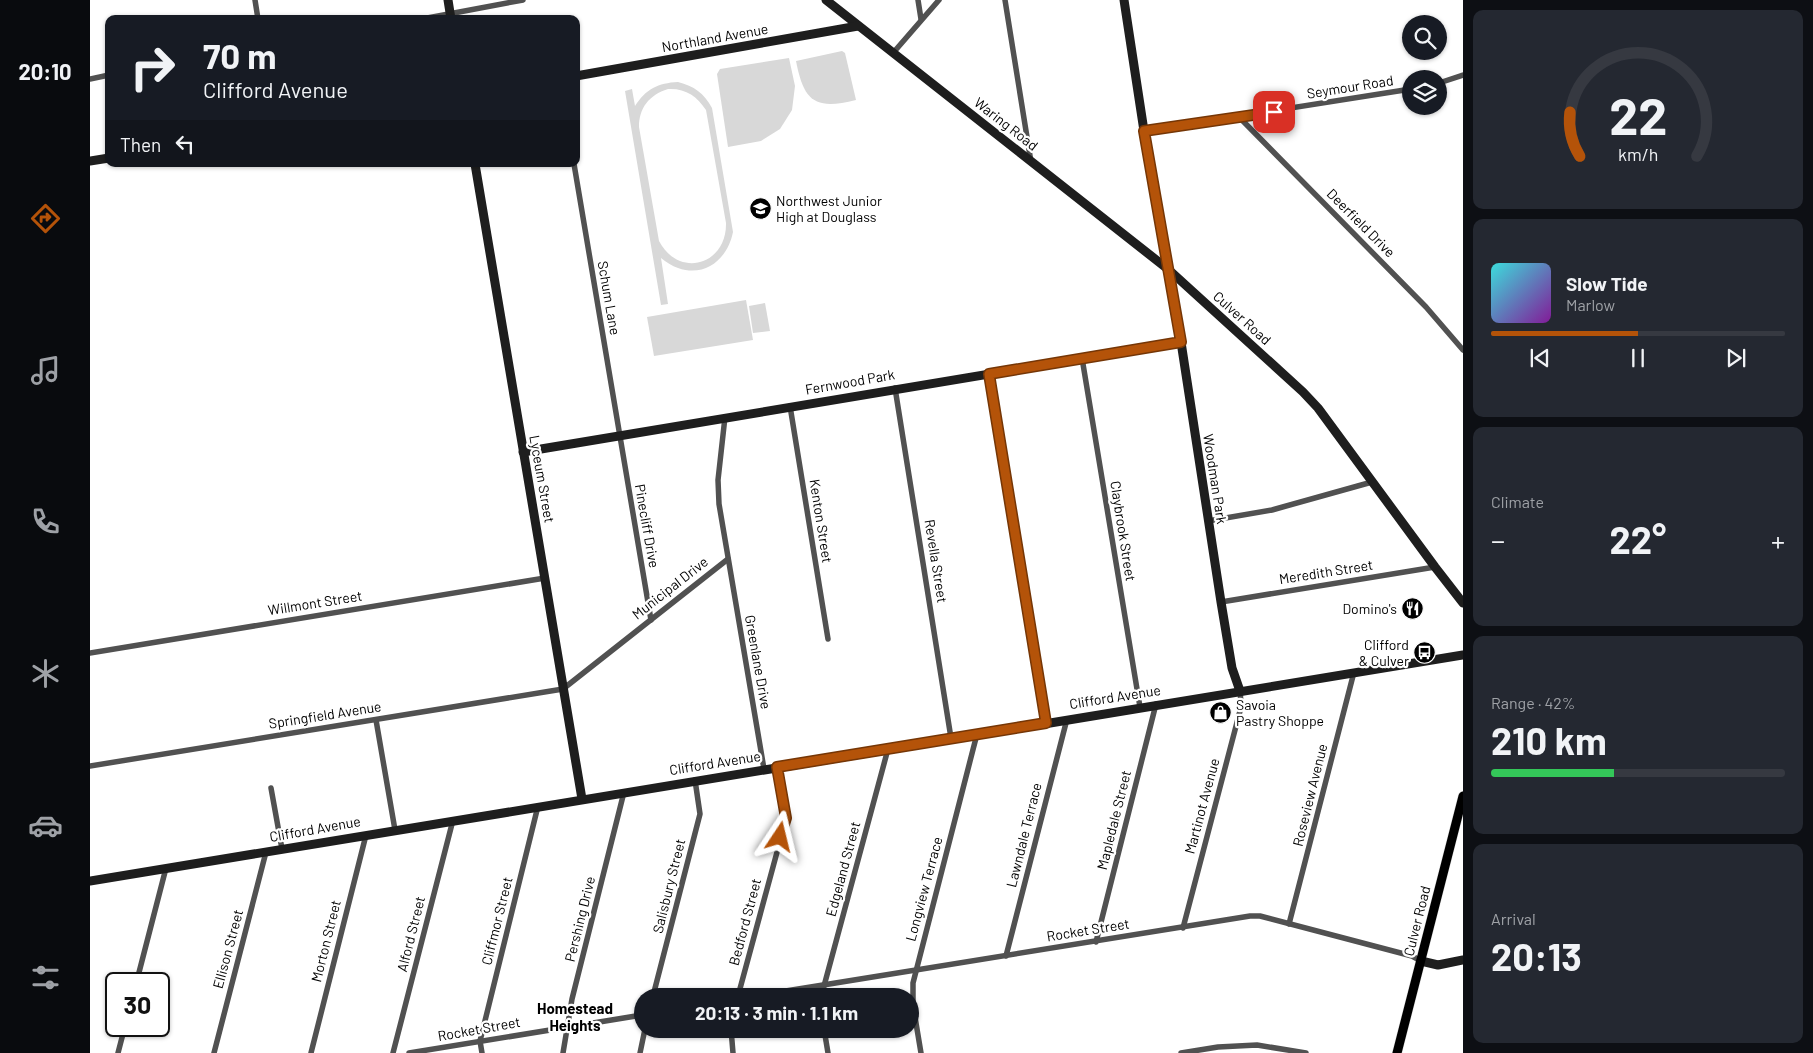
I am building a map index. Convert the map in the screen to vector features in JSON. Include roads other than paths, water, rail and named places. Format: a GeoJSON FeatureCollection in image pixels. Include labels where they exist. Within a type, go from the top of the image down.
{"type":"FeatureCollection","features":[{"type":"Feature","properties":{"kind":"main road","name":"Culver Road"},"geometry":{"type":"LineString","coordinates":[[1397,1053],[1463,796]]}},
{"type":"Feature","properties":{"kind":"street"},"geometry":{"type":"LineString","coordinates":[[255,0],[257,15]]}},
{"type":"Feature","properties":{"kind":"street"},"geometry":{"type":"LineString","coordinates":[[448,0],[450,15]]}},
{"type":"Feature","properties":{"kind":"street"},"geometry":{"type":"LineString","coordinates":[[455,15],[523,0]]}},
{"type":"Feature","properties":{"kind":"street","name":"Waring Road"},"geometry":{"type":"LineString","coordinates":[[826,0],[1169,270]]}},
{"type":"Feature","properties":{"kind":"street"},"geometry":{"type":"LineString","coordinates":[[918,0],[921,19]]}},
{"type":"Feature","properties":{"kind":"street"},"geometry":{"type":"LineString","coordinates":[[893,53],[939,0]]}},
{"type":"Feature","properties":{"kind":"street"},"geometry":{"type":"LineString","coordinates":[[1005,0],[1031,162]]}},
{"type":"Feature","properties":{"kind":"street"},"geometry":{"type":"LineString","coordinates":[[1124,0],[1144,131],[1169,270]]}},
{"type":"Feature","properties":{"kind":"street","name":"Northland Avenue"},"geometry":{"type":"LineString","coordinates":[[580,75],[858,26]]}},
{"type":"Feature","properties":{"kind":"street"},"geometry":{"type":"LineString","coordinates":[[1447,80],[1463,75]]}},
{"type":"Feature","properties":{"kind":"street"},"geometry":{"type":"LineString","coordinates":[[90,79],[105,77]]}},
{"type":"Feature","properties":{"kind":"street","name":"Seymour Road"},"geometry":{"type":"LineString","coordinates":[[1144,131],[1402,90]]}},
{"type":"Feature","properties":{"kind":"street","name":"Deerfield Drive"},"geometry":{"type":"LineString","coordinates":[[1239,117],[1426,307],[1463,350]]}},
{"type":"Feature","properties":{"kind":"street"},"geometry":{"type":"LineString","coordinates":[[90,161],[105,159]]}},
{"type":"Feature","properties":{"kind":"street","name":"Lyceum Street"},"geometry":{"type":"LineString","coordinates":[[476,167],[582,799]]}},
{"type":"Feature","properties":{"kind":"street","name":"Schum Lane"},"geometry":{"type":"LineString","coordinates":[[574,167],[619,436]]}},
{"type":"Feature","properties":{"kind":"street","name":"Woodman Park"},"geometry":{"type":"LineString","coordinates":[[1169,270],[1232,668],[1240,690]]}},
{"type":"Feature","properties":{"kind":"street","name":"Culver Road"},"geometry":{"type":"LineString","coordinates":[[1169,270],[1312,400],[1463,603]]}},
{"type":"Feature","properties":{"kind":"street","name":"Fernwood Park"},"geometry":{"type":"LineString","coordinates":[[523,452],[895,388],[1181,342]]}},
{"type":"Feature","properties":{"kind":"street","name":"Claybrook Street"},"geometry":{"type":"LineString","coordinates":[[1082,358],[1140,707]]}},
{"type":"Feature","properties":{"kind":"street"},"geometry":{"type":"LineString","coordinates":[[989,374],[1046,723]]}},
{"type":"Feature","properties":{"kind":"street","name":"Revella Street"},"geometry":{"type":"LineString","coordinates":[[895,388],[952,738]]}},
{"type":"Feature","properties":{"kind":"street","name":"Kenton Street"},"geometry":{"type":"LineString","coordinates":[[790,406],[828,639]]}},
{"type":"Feature","properties":{"kind":"street","name":"Municipal Drive"},"geometry":{"type":"LineString","coordinates":[[563,689],[728,559],[718,504],[718,480],[725,417]]}},
{"type":"Feature","properties":{"kind":"street","name":"Pinecliff Drive"},"geometry":{"type":"LineString","coordinates":[[619,436],[651,620]]}},
{"type":"Feature","properties":{"kind":"street"},"geometry":{"type":"LineString","coordinates":[[1208,521],[1272,510],[1372,482]]}},
{"type":"Feature","properties":{"kind":"street","name":"Greenlane Drive"},"geometry":{"type":"LineString","coordinates":[[728,559],[764,769]]}},
{"type":"Feature","properties":{"kind":"street","name":"Meredith Street"},"geometry":{"type":"LineString","coordinates":[[1221,602],[1435,567]]}},
{"type":"Feature","properties":{"kind":"street","name":"Willmont Street"},"geometry":{"type":"LineString","coordinates":[[90,653],[545,578]]}},
{"type":"Feature","properties":{"kind":"street","name":"Clifford Avenue"},"geometry":{"type":"LineString","coordinates":[[90,881],[1240,690],[1463,655]]}},
{"type":"Feature","properties":{"kind":"street","name":"Roseview Avenue"},"geometry":{"type":"LineString","coordinates":[[1289,924],[1354,672]]}},
{"type":"Feature","properties":{"kind":"street","name":"Springfield Avenue"},"geometry":{"type":"LineString","coordinates":[[90,766],[563,689]]}},
{"type":"Feature","properties":{"kind":"street","name":"Martinot Avenue"},"geometry":{"type":"LineString","coordinates":[[1183,928],[1240,711],[1240,690]]}},
{"type":"Feature","properties":{"kind":"street","name":"Mapledale Street"},"geometry":{"type":"LineString","coordinates":[[1096,942],[1156,704]]}},
{"type":"Feature","properties":{"kind":"street","name":"Lawndale Terrace"},"geometry":{"type":"LineString","coordinates":[[1006,956],[1067,719]]}},
{"type":"Feature","properties":{"kind":"street"},"geometry":{"type":"LineString","coordinates":[[376,720],[395,830]]}},
{"type":"Feature","properties":{"kind":"street","name":"Longview Terrace"},"geometry":{"type":"LineString","coordinates":[[921,1053],[912,994],[916,971],[977,734]]}},
{"type":"Feature","properties":{"kind":"street","name":"Edgeland Street"},"geometry":{"type":"LineString","coordinates":[[824,986],[888,749]]}},
{"type":"Feature","properties":{"kind":"street","name":"Bedford Street"},"geometry":{"type":"LineString","coordinates":[[740,988],[786,818],[777,767]]}},
{"type":"Feature","properties":{"kind":"street","name":"Salisbury Street"},"geometry":{"type":"LineString","coordinates":[[655,988],[700,814],[695,780]]}},
{"type":"Feature","properties":{"kind":"street"},"geometry":{"type":"LineString","coordinates":[[272,788],[282,849]]}},
{"type":"Feature","properties":{"kind":"street","name":"Pershing Drive"},"geometry":{"type":"LineString","coordinates":[[563,1053],[572,999],[624,792]]}},
{"type":"Feature","properties":{"kind":"street","name":"Cliffmor Street"},"geometry":{"type":"LineString","coordinates":[[480,1042],[538,806]]}},
{"type":"Feature","properties":{"kind":"street","name":"Alford Street"},"geometry":{"type":"LineString","coordinates":[[393,1053],[452,820]]}},
{"type":"Feature","properties":{"kind":"street","name":"Morton Street"},"geometry":{"type":"LineString","coordinates":[[311,1053],[366,834]]}},
{"type":"Feature","properties":{"kind":"street","name":"Ellison Street"},"geometry":{"type":"LineString","coordinates":[[214,1053],[266,852]]}},
{"type":"Feature","properties":{"kind":"street"},"geometry":{"type":"LineString","coordinates":[[139,972],[166,868]]}},
{"type":"Feature","properties":{"kind":"street","name":"Rocket Street"},"geometry":{"type":"LineString","coordinates":[[810,988],[1250,916],[1260,916],[1412,956],[1420,961]]}},
{"type":"Feature","properties":{"kind":"street"},"geometry":{"type":"LineString","coordinates":[[1420,961],[1438,965],[1463,960]]}},
{"type":"Feature","properties":{"kind":"street","name":"Rocket Street"},"geometry":{"type":"LineString","coordinates":[[408,1053],[634,1016]]}},
{"type":"Feature","properties":{"kind":"street"},"geometry":{"type":"LineString","coordinates":[[118,1053],[122,1037]]}},
{"type":"Feature","properties":{"kind":"street"},"geometry":{"type":"LineString","coordinates":[[640,1053],[643,1038]]}},
{"type":"Feature","properties":{"kind":"street"},"geometry":{"type":"LineString","coordinates":[[732,1038],[733,1053]]}},
{"type":"Feature","properties":{"kind":"street"},"geometry":{"type":"LineString","coordinates":[[826,1038],[828,1053]]}},
{"type":"Feature","properties":{"kind":"street"},"geometry":{"type":"LineString","coordinates":[[480,1042],[482,1053]]}},
{"type":"Feature","properties":{"kind":"street"},"geometry":{"type":"LineString","coordinates":[[1181,1053],[1238,1045],[1274,1046],[1306,1053]]}},
{"type":"Feature","properties":{"kind":"place","name":"Northwest Junior High at Douglass"},"geometry":{"type":"Point","coordinates":[760,209]}},
{"type":"Feature","properties":{"kind":"place","name":"Domino's"},"geometry":{"type":"Point","coordinates":[1413,609]}},
{"type":"Feature","properties":{"kind":"place","name":"Clifford & Culver"},"geometry":{"type":"Point","coordinates":[1425,653]}},
{"type":"Feature","properties":{"kind":"place","name":"Savoia Pastry Shoppe"},"geometry":{"type":"Point","coordinates":[1220,713]}},
{"type":"Feature","properties":{"kind":"district","name":"Homestead Heights"},"geometry":{"type":"Point","coordinates":[575,1018]}}]}
